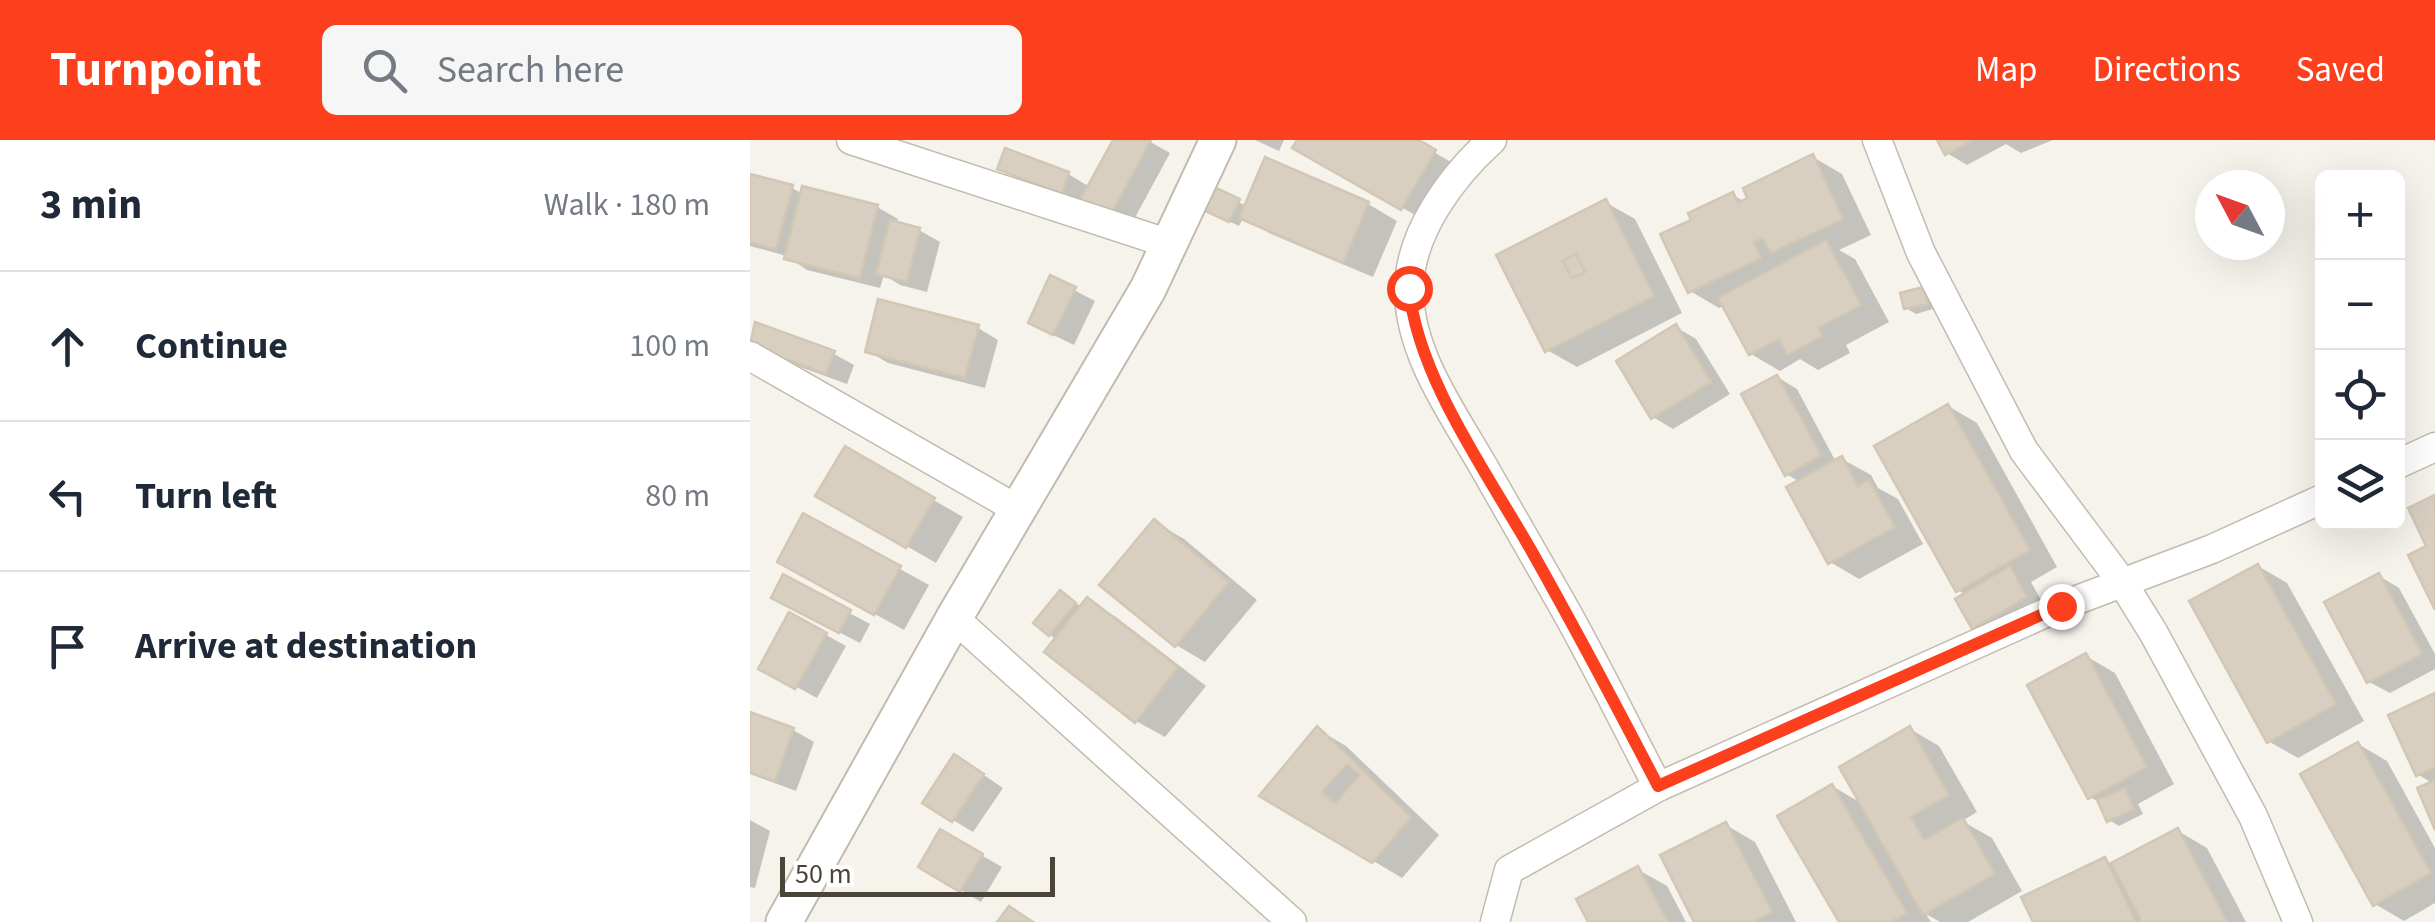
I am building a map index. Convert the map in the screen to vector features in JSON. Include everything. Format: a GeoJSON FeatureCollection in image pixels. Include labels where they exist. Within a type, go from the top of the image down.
{"type":"FeatureCollection","features":[{"type":"Feature","properties":{"kind":"street"},"geometry":{"type":"LineString","coordinates":[[851,140],[1170,244]]}},
{"type":"Feature","properties":{"kind":"street"},"geometry":{"type":"LineString","coordinates":[[784,922],[954,618],[1148,289],[1218,140]]}},
{"type":"Feature","properties":{"kind":"street"},"geometry":{"type":"LineString","coordinates":[[1492,140],[1470,160],[1426,224],[1414,256],[1409,288],[1412,322],[1433,377],[1578,632],[1658,786]]}},
{"type":"Feature","properties":{"kind":"street"},"geometry":{"type":"LineString","coordinates":[[1877,140],[1921,253],[2024,451],[2122,582],[2153,632],[2253,816],[2298,922]]}},
{"type":"Feature","properties":{"kind":"street"},"geometry":{"type":"LineString","coordinates":[[750,356],[1017,510]]}},
{"type":"Feature","properties":{"kind":"street"},"geometry":{"type":"LineString","coordinates":[[2405,461],[2435,447]]}},
{"type":"Feature","properties":{"kind":"street"},"geometry":{"type":"LineString","coordinates":[[1494,922],[1509,870],[1658,786],[2061,606],[2212,549],[2315,501]]}},
{"type":"Feature","properties":{"kind":"street"},"geometry":{"type":"LineString","coordinates":[[954,618],[1292,922]]}},
{"type":"Feature","properties":{"kind":"building"},"geometry":{"type":"Polygon","coordinates":[[[1113,140],[1151,140],[1110,216],[1080,200],[1113,140]]]}},
{"type":"Feature","properties":{"kind":"building"},"geometry":{"type":"Polygon","coordinates":[[[1297,140],[1419,140],[1436,150],[1401,210],[1292,148],[1297,140]]]}},
{"type":"Feature","properties":{"kind":"building"},"geometry":{"type":"Polygon","coordinates":[[[1937,140],[1973,140],[1945,155],[1937,140]]]}},
{"type":"Feature","properties":{"kind":"building"},"geometry":{"type":"Polygon","coordinates":[[[1005,148],[1069,172],[1062,194],[997,169],[1005,148]]]}},
{"type":"Feature","properties":{"kind":"building"},"geometry":{"type":"Polygon","coordinates":[[[1813,154],[1843,219],[1771,253],[1763,238],[1754,242],[1761,258],[1688,293],[1660,234],[1691,220],[1688,213],[1733,192],[1738,203],[1747,198],[1743,188],[1813,154]]]}},
{"type":"Feature","properties":{"kind":"building"},"geometry":{"type":"Polygon","coordinates":[[[1265,157],[1369,202],[1343,263],[1239,218],[1265,157]]]}},
{"type":"Feature","properties":{"kind":"building"},"geometry":{"type":"Polygon","coordinates":[[[750,174],[793,185],[776,249],[750,242],[750,174]]]}},
{"type":"Feature","properties":{"kind":"building"},"geometry":{"type":"Polygon","coordinates":[[[802,186],[878,205],[860,278],[784,259],[802,186]]]}},
{"type":"Feature","properties":{"kind":"building"},"geometry":{"type":"Polygon","coordinates":[[[1212,186],[1240,199],[1229,222],[1201,209],[1212,186]]]}},
{"type":"Feature","properties":{"kind":"building"},"geometry":{"type":"Polygon","coordinates":[[[1606,199],[1654,296],[1545,352],[1496,255],[1606,199]],[[1576,254],[1563,261],[1572,278],[1585,272],[1576,254]]]}},
{"type":"Feature","properties":{"kind":"building"},"geometry":{"type":"Polygon","coordinates":[[[890,220],[920,228],[907,282],[876,274],[890,220]]]}},
{"type":"Feature","properties":{"kind":"building"},"geometry":{"type":"Polygon","coordinates":[[[1826,240],[1861,305],[1818,328],[1822,336],[1787,355],[1779,339],[1749,355],[1718,298],[1826,240]]]}},
{"type":"Feature","properties":{"kind":"building"},"geometry":{"type":"Polygon","coordinates":[[[1576,254],[1585,272],[1572,278],[1563,261],[1576,254]]]}},
{"type":"Feature","properties":{"kind":"building"},"geometry":{"type":"Polygon","coordinates":[[[1050,275],[1076,287],[1053,335],[1028,323],[1050,275]]]}},
{"type":"Feature","properties":{"kind":"building"},"geometry":{"type":"Polygon","coordinates":[[[1923,287],[1928,304],[1904,309],[1900,293],[1923,287]]]}},
{"type":"Feature","properties":{"kind":"building"},"geometry":{"type":"Polygon","coordinates":[[[878,299],[979,325],[965,378],[865,352],[878,299]]]}},
{"type":"Feature","properties":{"kind":"building"},"geometry":{"type":"Polygon","coordinates":[[[755,322],[835,351],[826,374],[750,346],[755,322]]]}},
{"type":"Feature","properties":{"kind":"building"},"geometry":{"type":"Polygon","coordinates":[[[1676,324],[1711,382],[1651,419],[1616,361],[1676,324]]]}},
{"type":"Feature","properties":{"kind":"building"},"geometry":{"type":"Polygon","coordinates":[[[1777,375],[1821,455],[1785,476],[1741,394],[1777,375]]]}},
{"type":"Feature","properties":{"kind":"building"},"geometry":{"type":"Polygon","coordinates":[[[1948,404],[2030,550],[1956,592],[1874,446],[1948,404]]]}},
{"type":"Feature","properties":{"kind":"building"},"geometry":{"type":"Polygon","coordinates":[[[845,446],[935,498],[906,548],[815,496],[845,446]]]}},
{"type":"Feature","properties":{"kind":"building"},"geometry":{"type":"Polygon","coordinates":[[[1842,456],[1858,486],[1869,480],[1895,527],[1828,564],[1786,487],[1842,456]]]}},
{"type":"Feature","properties":{"kind":"building"},"geometry":{"type":"Polygon","coordinates":[[[2435,495],[2435,610],[2408,555],[2426,546],[2408,508],[2435,495]]]}},
{"type":"Feature","properties":{"kind":"building"},"geometry":{"type":"Polygon","coordinates":[[[803,513],[901,566],[874,615],[777,562],[803,513]]]}},
{"type":"Feature","properties":{"kind":"building"},"geometry":{"type":"Polygon","coordinates":[[[1154,519],[1229,582],[1175,647],[1099,585],[1154,519]]]}},
{"type":"Feature","properties":{"kind":"building"},"geometry":{"type":"Polygon","coordinates":[[[2258,564],[2336,704],[2267,743],[2189,601],[2258,564]]]}},
{"type":"Feature","properties":{"kind":"building"},"geometry":{"type":"Polygon","coordinates":[[[2010,566],[2027,597],[1972,629],[1955,599],[2010,566]]]}},
{"type":"Feature","properties":{"kind":"building"},"geometry":{"type":"Polygon","coordinates":[[[2379,573],[2422,654],[2367,683],[2324,602],[2379,573]]]}},
{"type":"Feature","properties":{"kind":"building"},"geometry":{"type":"Polygon","coordinates":[[[783,574],[851,610],[839,633],[771,598],[783,574]]]}},
{"type":"Feature","properties":{"kind":"building"},"geometry":{"type":"Polygon","coordinates":[[[1060,590],[1076,603],[1049,636],[1033,623],[1060,590]]]}},
{"type":"Feature","properties":{"kind":"building"},"geometry":{"type":"Polygon","coordinates":[[[1087,597],[1178,667],[1135,723],[1044,652],[1087,597]]]}},
{"type":"Feature","properties":{"kind":"building"},"geometry":{"type":"Polygon","coordinates":[[[789,612],[827,633],[795,689],[758,669],[789,612]]]}},
{"type":"Feature","properties":{"kind":"building"},"geometry":{"type":"Polygon","coordinates":[[[2086,653],[2147,767],[2088,799],[2027,685],[2086,653]]]}},
{"type":"Feature","properties":{"kind":"building"},"geometry":{"type":"Polygon","coordinates":[[[2435,693],[2435,767],[2416,776],[2388,715],[2435,693]]]}},
{"type":"Feature","properties":{"kind":"building"},"geometry":{"type":"Polygon","coordinates":[[[750,712],[794,728],[775,781],[750,772],[750,712]]]}},
{"type":"Feature","properties":{"kind":"building"},"geometry":{"type":"Polygon","coordinates":[[[1317,726],[1411,817],[1372,863],[1259,796],[1317,726]],[[1347,764],[1322,792],[1335,803],[1360,775],[1347,764]]]}},
{"type":"Feature","properties":{"kind":"building"},"geometry":{"type":"Polygon","coordinates":[[[1910,726],[1949,795],[1911,817],[1924,840],[1963,818],[1995,874],[1923,915],[1839,767],[1910,726]]]}},
{"type":"Feature","properties":{"kind":"building"},"geometry":{"type":"Polygon","coordinates":[[[2358,742],[2431,873],[2373,906],[2300,774],[2358,742]]]}},
{"type":"Feature","properties":{"kind":"building"},"geometry":{"type":"Polygon","coordinates":[[[954,754],[984,774],[952,822],[922,803],[954,754]]]}},
{"type":"Feature","properties":{"kind":"building"},"geometry":{"type":"Polygon","coordinates":[[[2435,780],[2435,830],[2417,788],[2435,780]]]}},
{"type":"Feature","properties":{"kind":"building"},"geometry":{"type":"Polygon","coordinates":[[[1832,784],[1907,913],[1891,922],[1839,922],[1777,816],[1832,784]]]}},
{"type":"Feature","properties":{"kind":"building"},"geometry":{"type":"Polygon","coordinates":[[[2125,788],[2134,809],[2107,822],[2097,800],[2125,788]]]}},
{"type":"Feature","properties":{"kind":"building"},"geometry":{"type":"Polygon","coordinates":[[[1726,822],[1772,912],[1753,922],[1694,922],[1660,855],[1726,822]]]}},
{"type":"Feature","properties":{"kind":"building"},"geometry":{"type":"Polygon","coordinates":[[[2178,828],[2227,922],[2142,922],[2111,863],[2178,828]]]}},
{"type":"Feature","properties":{"kind":"building"},"geometry":{"type":"Polygon","coordinates":[[[940,829],[983,854],[960,892],[918,867],[940,829]]]}},
{"type":"Feature","properties":{"kind":"building"},"geometry":{"type":"Polygon","coordinates":[[[2105,857],[2136,922],[2033,922],[2021,897],[2105,857]]]}},
{"type":"Feature","properties":{"kind":"building"},"geometry":{"type":"Polygon","coordinates":[[[1638,866],[1668,922],[1588,922],[1576,899],[1638,866]]]}},
{"type":"Feature","properties":{"kind":"building"},"geometry":{"type":"Polygon","coordinates":[[[1009,906],[1033,922],[997,922],[1009,906]]]}},
{"type":"Feature","properties":{"kind":"route"},"geometry":{"type":"LineString","coordinates":[[1409,288],[1412,322],[1433,377],[1578,632],[1658,786],[2061,606]]}}]}
